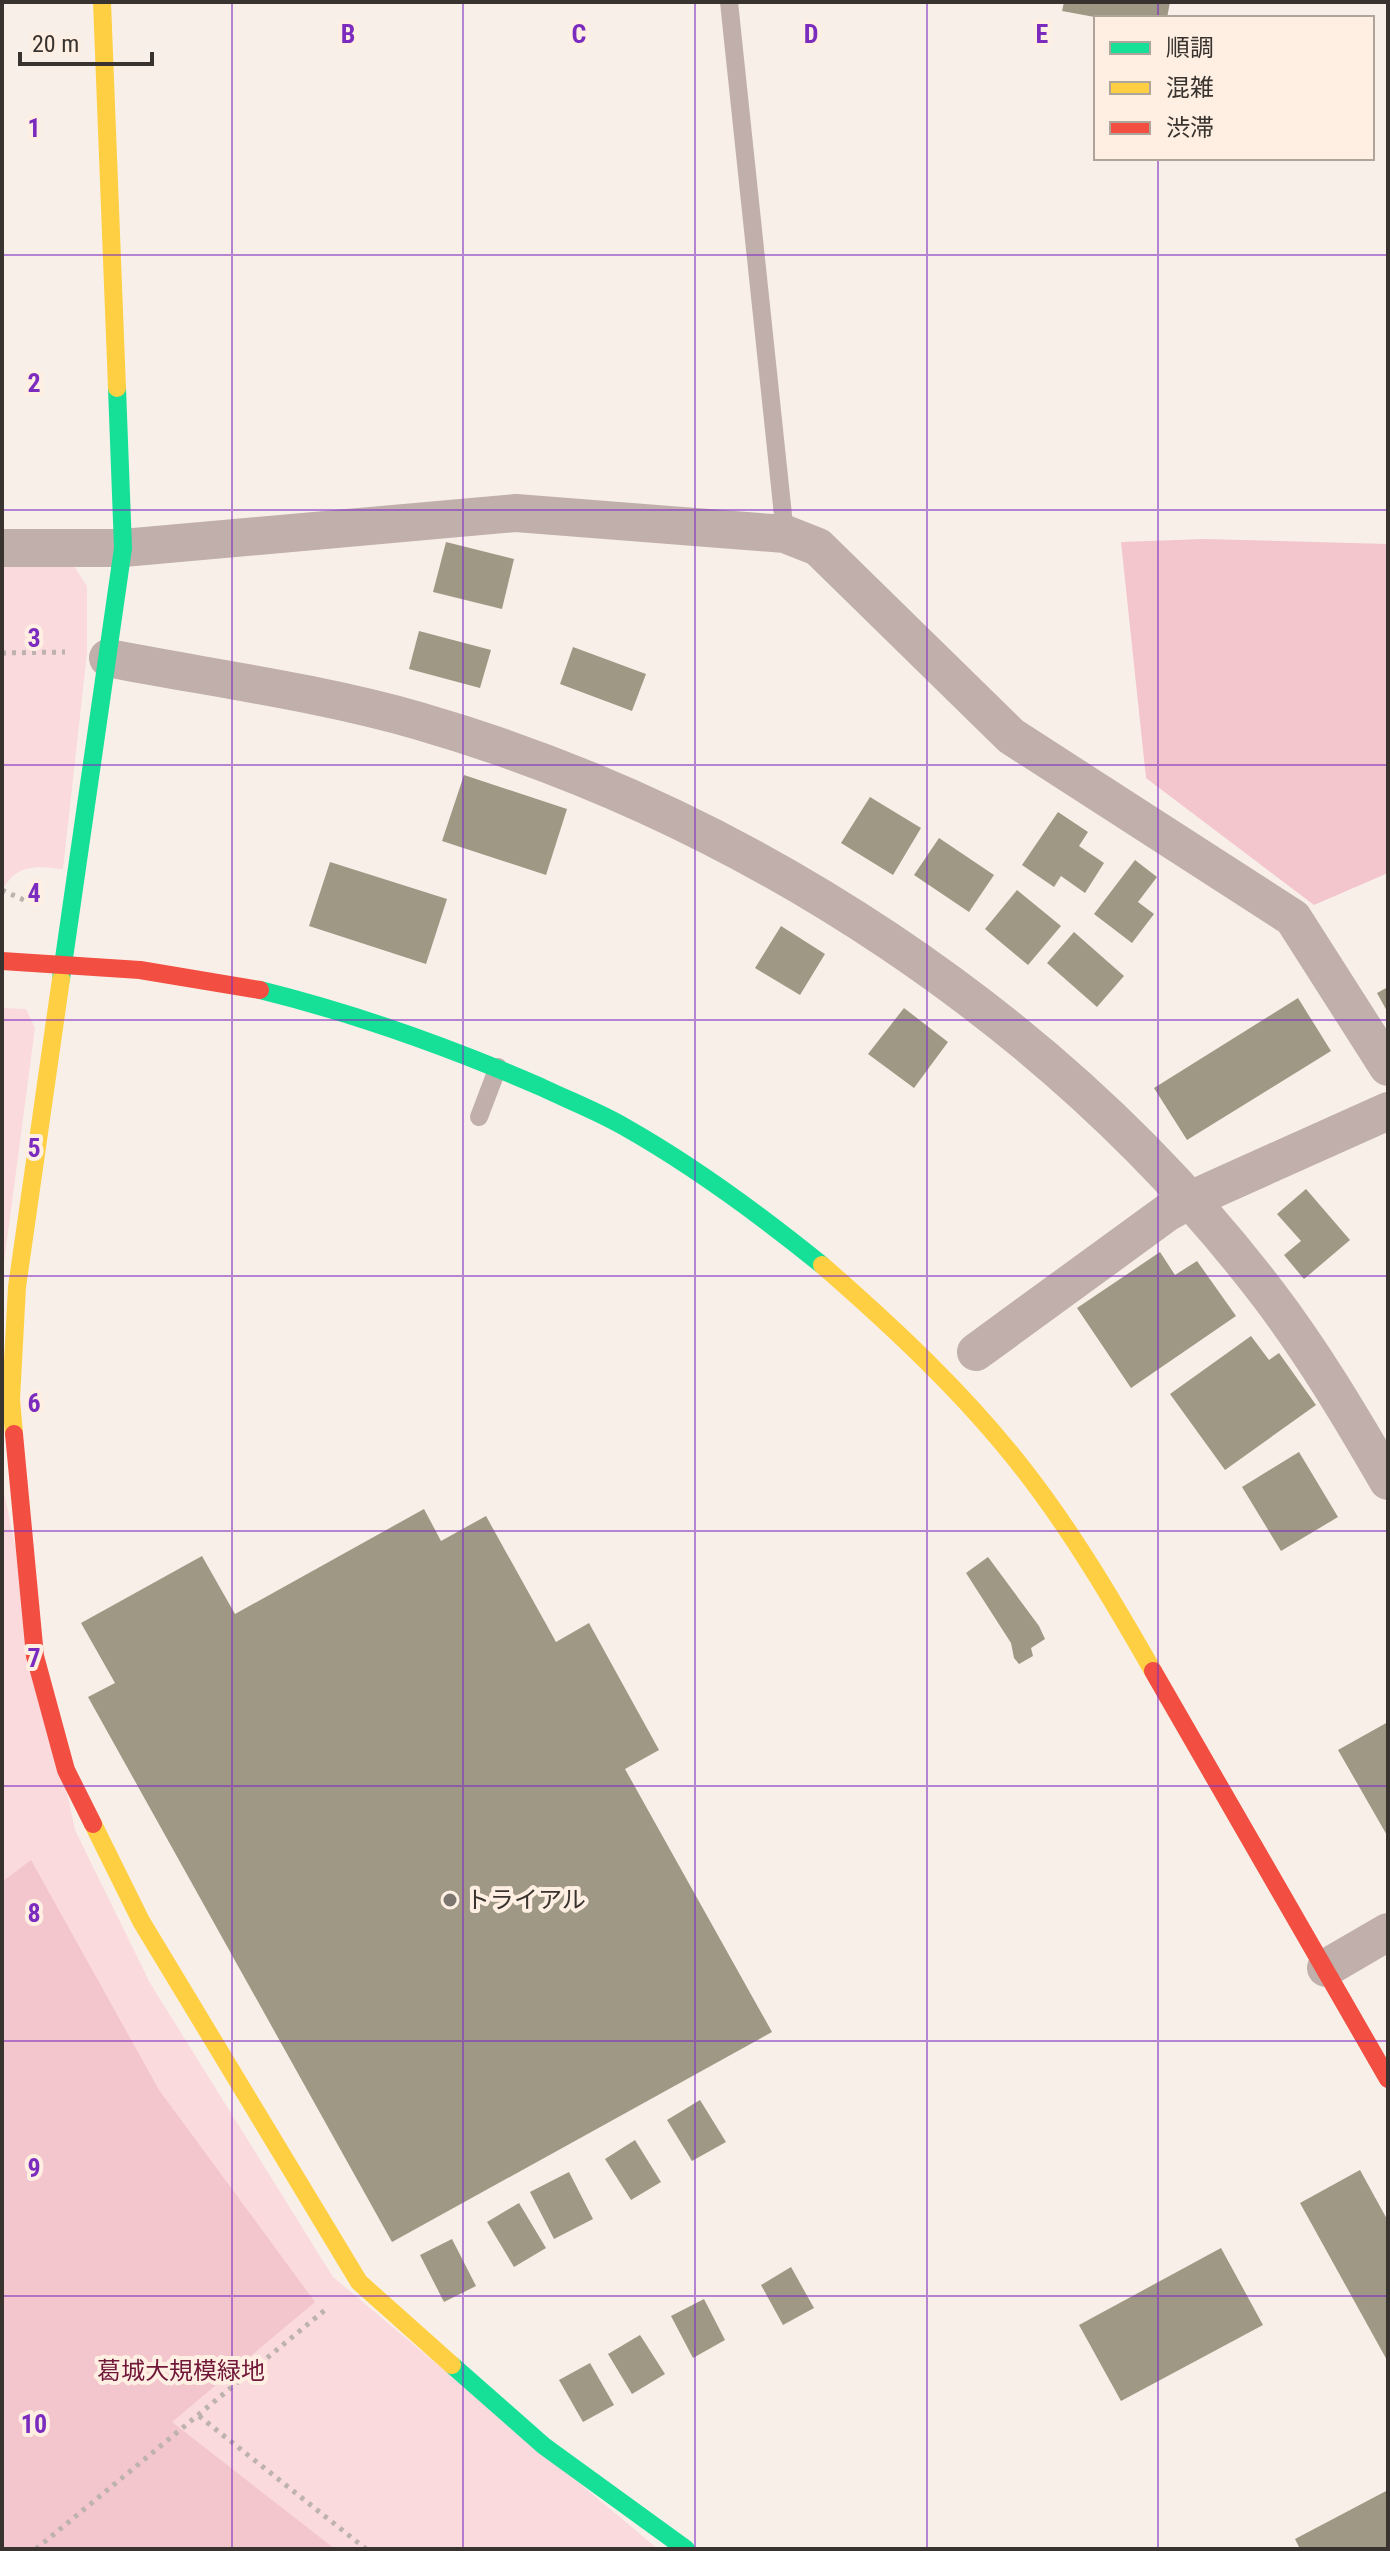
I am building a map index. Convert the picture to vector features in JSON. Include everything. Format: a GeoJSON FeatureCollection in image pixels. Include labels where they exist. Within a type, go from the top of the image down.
{"type":"FeatureCollection","features":[{"type":"Feature","properties":{"kind":"street"},"geometry":{"type":"LineString","coordinates":[[102,2],[123,548],[17,1287],[11,1399],[35,1656],[66,1770],[141,1921],[359,2282],[544,2446],[686,2549]]}},
{"type":"Feature","properties":{"kind":"street"},"geometry":{"type":"LineString","coordinates":[[2,548],[123,548],[516,513],[785,534],[818,547],[1011,736],[1293,918],[1388,1067]]}},
{"type":"Feature","properties":{"kind":"street"},"geometry":{"type":"LineString","coordinates":[[108,658],[329,700],[416,720],[501,747],[664,813],[739,852],[864,925],[966,995],[1063,1073],[1190,1200],[1268,1294],[1347,1409],[1388,1481]]}},
{"type":"Feature","properties":{"kind":"street"},"geometry":{"type":"LineString","coordinates":[[2,961],[159,972],[240,986],[413,1034],[498,1067],[620,1124],[704,1176],[775,1226],[852,1290],[943,1378],[998,1438],[1055,1512],[1101,1580],[1388,2079]]}},
{"type":"Feature","properties":{"kind":"street"},"geometry":{"type":"LineString","coordinates":[[976,1352],[1168,1212],[1388,1111]]}},
{"type":"Feature","properties":{"kind":"street"},"geometry":{"type":"LineString","coordinates":[[1326,1968],[1388,1932]]}},
{"type":"Feature","properties":{"kind":"lane"},"geometry":{"type":"LineString","coordinates":[[729,2],[785,534]]}},
{"type":"Feature","properties":{"kind":"lane"},"geometry":{"type":"LineString","coordinates":[[479,1117],[498,1067]]}},
{"type":"Feature","properties":{"kind":"path"},"geometry":{"type":"LineString","coordinates":[[2,653],[75,652],[108,658]]}},
{"type":"Feature","properties":{"kind":"path"},"geometry":{"type":"LineString","coordinates":[[36,2549],[359,2282]]}},
{"type":"Feature","properties":{"kind":"path"},"geometry":{"type":"LineString","coordinates":[[199,2416],[366,2549]]}},
{"type":"Feature","properties":{"kind":"green space"},"geometry":{"type":"Polygon","coordinates":[[[1204,539],[1388,544],[1388,873],[1314,905],[1146,778],[1121,542],[1204,539]]]}},
{"type":"Feature","properties":{"kind":"green space"},"geometry":{"type":"Polygon","coordinates":[[[2,560],[70,560],[87,586],[87,653],[63,869],[28,868],[14,875],[2,891],[2,560]]]}},
{"type":"Feature","properties":{"kind":"green space"},"geometry":{"type":"Polygon","coordinates":[[[2,1008],[26,1009],[35,1028],[2,1278],[2,1008]]]}},
{"type":"Feature","properties":{"kind":"green space","name":"葛城大規模緑地"},"geometry":{"type":"Polygon","coordinates":[[[2,1483],[75,1830],[150,1983],[333,2277],[658,2549],[2,2549],[2,1483]]]}},
{"type":"Feature","properties":{"kind":"green space"},"geometry":{"type":"Polygon","coordinates":[[[31,1860],[159,2090],[315,2302],[172,2422],[335,2549],[2,2549],[2,1882],[31,1860]]]}},
{"type":"Feature","properties":{"kind":"building"},"geometry":{"type":"Polygon","coordinates":[[[1064,2],[1170,2],[1167,16],[1094,17],[1062,11],[1064,2]]]}},
{"type":"Feature","properties":{"kind":"building"},"geometry":{"type":"Polygon","coordinates":[[[446,542],[514,559],[502,609],[433,592],[446,542]]]}},
{"type":"Feature","properties":{"kind":"building"},"geometry":{"type":"Polygon","coordinates":[[[419,631],[491,650],[480,688],[409,669],[419,631]]]}},
{"type":"Feature","properties":{"kind":"building"},"geometry":{"type":"Polygon","coordinates":[[[573,647],[646,674],[632,711],[560,684],[573,647]]]}},
{"type":"Feature","properties":{"kind":"building"},"geometry":{"type":"Polygon","coordinates":[[[464,775],[567,809],[546,875],[442,841],[464,775]]]}},
{"type":"Feature","properties":{"kind":"building"},"geometry":{"type":"Polygon","coordinates":[[[870,797],[921,828],[893,875],[841,843],[870,797]]]}},
{"type":"Feature","properties":{"kind":"building"},"geometry":{"type":"Polygon","coordinates":[[[1058,812],[1088,832],[1079,846],[1104,863],[1085,893],[1061,876],[1054,887],[1022,865],[1058,812]]]}},
{"type":"Feature","properties":{"kind":"building"},"geometry":{"type":"Polygon","coordinates":[[[939,838],[994,875],[969,912],[914,875],[939,838]]]}},
{"type":"Feature","properties":{"kind":"building"},"geometry":{"type":"Polygon","coordinates":[[[1135,860],[1157,877],[1138,902],[1154,914],[1132,943],[1094,914],[1135,860]]]}},
{"type":"Feature","properties":{"kind":"building"},"geometry":{"type":"Polygon","coordinates":[[[330,862],[447,899],[426,964],[309,926],[330,862]]]}},
{"type":"Feature","properties":{"kind":"building"},"geometry":{"type":"Polygon","coordinates":[[[1017,890],[1061,926],[1028,965],[985,929],[1017,890]]]}},
{"type":"Feature","properties":{"kind":"building"},"geometry":{"type":"Polygon","coordinates":[[[781,926],[825,954],[800,995],[755,968],[781,926]]]}},
{"type":"Feature","properties":{"kind":"building"},"geometry":{"type":"Polygon","coordinates":[[[1074,932],[1124,976],[1097,1007],[1047,963],[1074,932]]]}},
{"type":"Feature","properties":{"kind":"building"},"geometry":{"type":"Polygon","coordinates":[[[1388,987],[1388,1013],[1377,993],[1388,987]]]}},
{"type":"Feature","properties":{"kind":"building"},"geometry":{"type":"Polygon","coordinates":[[[1298,998],[1331,1051],[1187,1140],[1154,1088],[1298,998]]]}},
{"type":"Feature","properties":{"kind":"building"},"geometry":{"type":"Polygon","coordinates":[[[904,1008],[948,1042],[914,1088],[868,1054],[904,1008]]]}},
{"type":"Feature","properties":{"kind":"building"},"geometry":{"type":"Polygon","coordinates":[[[1306,1189],[1350,1240],[1304,1279],[1284,1255],[1301,1241],[1277,1214],[1306,1189]]]}},
{"type":"Feature","properties":{"kind":"building"},"geometry":{"type":"Polygon","coordinates":[[[1160,1252],[1175,1275],[1197,1261],[1236,1316],[1131,1388],[1077,1308],[1160,1252]]]}},
{"type":"Feature","properties":{"kind":"building"},"geometry":{"type":"Polygon","coordinates":[[[1251,1336],[1269,1360],[1279,1353],[1316,1405],[1225,1470],[1170,1394],[1251,1336]]]}},
{"type":"Feature","properties":{"kind":"building"},"geometry":{"type":"Polygon","coordinates":[[[1299,1452],[1338,1517],[1281,1551],[1242,1487],[1299,1452]]]}},
{"type":"Feature","properties":{"kind":"building","name":"トライアル"},"geometry":{"type":"Polygon","coordinates":[[[424,1509],[441,1541],[486,1516],[556,1642],[589,1623],[659,1750],[625,1769],[772,2032],[392,2242],[88,1697],[115,1683],[81,1623],[202,1556],[235,1614],[424,1509]]]}},
{"type":"Feature","properties":{"kind":"building"},"geometry":{"type":"Polygon","coordinates":[[[988,1557],[1039,1626],[1045,1639],[1031,1648],[1033,1656],[1019,1664],[1014,1658],[1011,1643],[966,1573],[988,1557]]]}},
{"type":"Feature","properties":{"kind":"building"},"geometry":{"type":"Polygon","coordinates":[[[1388,1722],[1388,1837],[1338,1750],[1388,1722]]]}},
{"type":"Feature","properties":{"kind":"building"},"geometry":{"type":"Polygon","coordinates":[[[700,2100],[726,2142],[692,2161],[667,2120],[700,2100]]]}},
{"type":"Feature","properties":{"kind":"building"},"geometry":{"type":"Polygon","coordinates":[[[635,2140],[661,2182],[631,2200],[605,2159],[635,2140]]]}},
{"type":"Feature","properties":{"kind":"building"},"geometry":{"type":"Polygon","coordinates":[[[1360,2170],[1388,2221],[1388,2362],[1300,2203],[1360,2170]]]}},
{"type":"Feature","properties":{"kind":"building"},"geometry":{"type":"Polygon","coordinates":[[[569,2172],[593,2219],[554,2239],[530,2192],[569,2172]]]}},
{"type":"Feature","properties":{"kind":"building"},"geometry":{"type":"Polygon","coordinates":[[[519,2203],[546,2248],[514,2267],[487,2222],[519,2203]]]}},
{"type":"Feature","properties":{"kind":"building"},"geometry":{"type":"Polygon","coordinates":[[[452,2239],[476,2286],[444,2302],[420,2255],[452,2239]]]}},
{"type":"Feature","properties":{"kind":"building"},"geometry":{"type":"Polygon","coordinates":[[[1221,2248],[1263,2325],[1121,2401],[1079,2325],[1221,2248]]]}},
{"type":"Feature","properties":{"kind":"building"},"geometry":{"type":"Polygon","coordinates":[[[791,2267],[814,2308],[783,2325],[761,2285],[791,2267]]]}},
{"type":"Feature","properties":{"kind":"building"},"geometry":{"type":"Polygon","coordinates":[[[704,2299],[725,2340],[693,2358],[671,2316],[704,2299]]]}},
{"type":"Feature","properties":{"kind":"building"},"geometry":{"type":"Polygon","coordinates":[[[640,2335],[665,2374],[632,2394],[608,2354],[640,2335]]]}},
{"type":"Feature","properties":{"kind":"building"},"geometry":{"type":"Polygon","coordinates":[[[590,2363],[614,2405],[583,2422],[559,2380],[590,2363]]]}},
{"type":"Feature","properties":{"kind":"building"},"geometry":{"type":"Polygon","coordinates":[[[1388,2490],[1388,2549],[1300,2549],[1295,2539],[1388,2490]]]}},
{"type":"Feature","properties":{"kind":"traffic: fast"},"geometry":{"type":"LineString","coordinates":[[61,979],[123,548],[117,388]]}},
{"type":"Feature","properties":{"kind":"traffic: fast"},"geometry":{"type":"LineString","coordinates":[[260,990],[437,1045],[603,1115],[701,1174],[822,1265]]}},
{"type":"Feature","properties":{"kind":"traffic: fast"},"geometry":{"type":"LineString","coordinates":[[452,2365],[544,2446],[686,2549]]}},
{"type":"Feature","properties":{"kind":"traffic: slow"},"geometry":{"type":"LineString","coordinates":[[102,2],[117,388]]}},
{"type":"Feature","properties":{"kind":"traffic: slow"},"geometry":{"type":"LineString","coordinates":[[14,1434],[11,1399],[17,1287],[61,979]]}},
{"type":"Feature","properties":{"kind":"traffic: slow"},"geometry":{"type":"LineString","coordinates":[[822,1265],[928,1363],[1001,1442],[1076,1543],[1153,1671]]}},
{"type":"Feature","properties":{"kind":"traffic: slow"},"geometry":{"type":"LineString","coordinates":[[93,1824],[141,1921],[359,2282],[452,2365]]}},
{"type":"Feature","properties":{"kind":"traffic: jam"},"geometry":{"type":"LineString","coordinates":[[2,961],[140,970],[260,990]]}},
{"type":"Feature","properties":{"kind":"traffic: jam"},"geometry":{"type":"LineString","coordinates":[[14,1434],[35,1656],[66,1770],[93,1824]]}},
{"type":"Feature","properties":{"kind":"traffic: jam"},"geometry":{"type":"LineString","coordinates":[[1153,1671],[1388,2079]]}},
{"type":"Feature","properties":{"kind":"place","name":"トライアル"},"geometry":{"type":"Point","coordinates":[450,1900]}}]}
